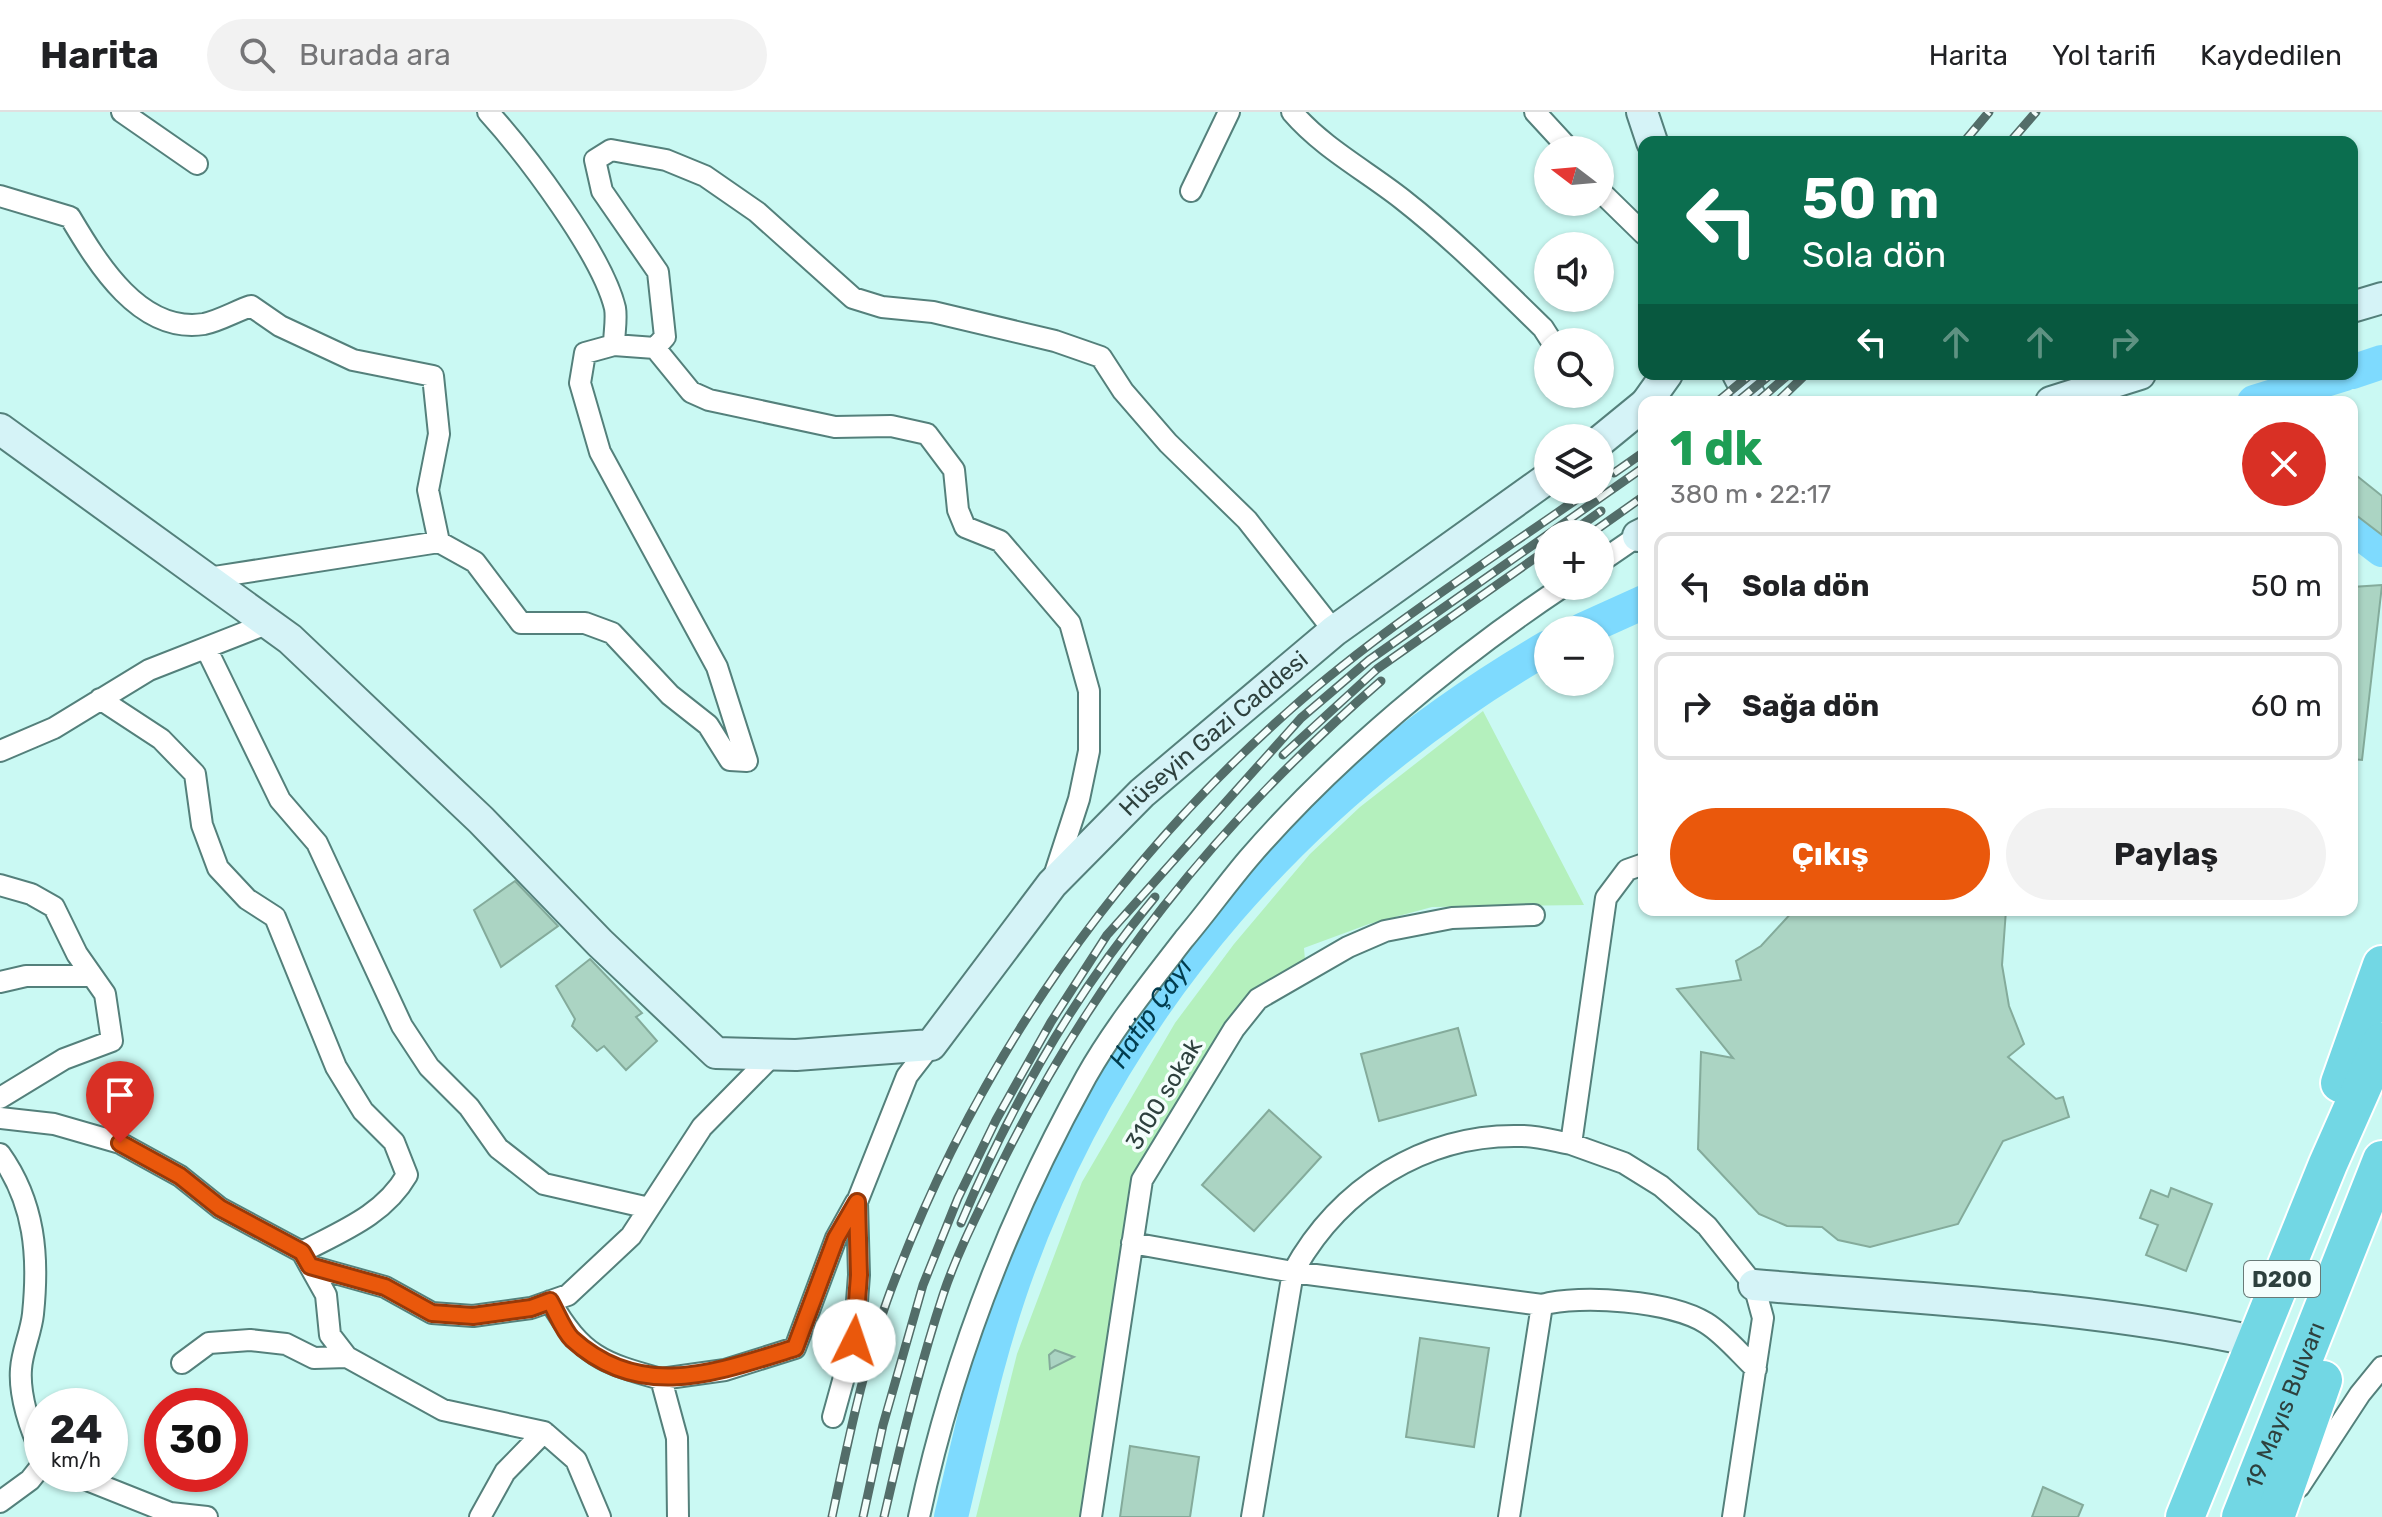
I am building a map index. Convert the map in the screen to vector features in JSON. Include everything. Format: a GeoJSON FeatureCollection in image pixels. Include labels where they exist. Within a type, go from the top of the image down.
{"type":"FeatureCollection","features":[{"type":"Feature","properties":{"kind":"highway"},"geometry":{"type":"LineString","coordinates":[[2328,1164],[2341,1075],[2382,965]]}},
{"type":"Feature","properties":{"kind":"highway","name":"19 Mayıs Bulvarı"},"geometry":{"type":"LineString","coordinates":[[2185,1517],[2328,1164],[2382,1042]]}},
{"type":"Feature","properties":{"kind":"highway","name":"19 Mayıs Bulvarı"},"geometry":{"type":"LineString","coordinates":[[2241,1517],[2382,1160]]}},
{"type":"Feature","properties":{"kind":"highway"},"geometry":{"type":"LineString","coordinates":[[2277,1517],[2382,1215]]}},
{"type":"Feature","properties":{"kind":"street"},"geometry":{"type":"LineString","coordinates":[[488,112],[519,146],[602,276],[615,310],[614,345]]}},
{"type":"Feature","properties":{"kind":"street"},"geometry":{"type":"LineString","coordinates":[[1191,191],[1229,112]]}},
{"type":"Feature","properties":{"kind":"street"},"geometry":{"type":"LineString","coordinates":[[1292,112],[1325,145],[1376,178],[1453,239],[1543,328]]}},
{"type":"Feature","properties":{"kind":"street"},"geometry":{"type":"LineString","coordinates":[[1535,112],[1557,136]]}},
{"type":"Feature","properties":{"kind":"street"},"geometry":{"type":"LineString","coordinates":[[1642,112],[1650,136]]}},
{"type":"Feature","properties":{"kind":"street"},"geometry":{"type":"LineString","coordinates":[[127,114],[197,164]]}},
{"type":"Feature","properties":{"kind":"street"},"geometry":{"type":"LineString","coordinates":[[655,348],[665,337],[658,272],[602,191],[595,160],[611,150],[666,160],[705,176],[757,212],[853,298],[882,307],[933,312],[1040,337],[1101,357],[1123,391],[1168,443],[1247,520],[1334,631]]}},
{"type":"Feature","properties":{"kind":"street"},"geometry":{"type":"LineString","coordinates":[[0,196],[70,217],[100,267],[151,317],[203,324],[251,306],[280,326],[353,360],[433,376],[439,434],[428,490],[439,542]]}},
{"type":"Feature","properties":{"kind":"street"},"geometry":{"type":"LineString","coordinates":[[1614,205],[1638,228]]}},
{"type":"Feature","properties":{"kind":"street"},"geometry":{"type":"LineString","coordinates":[[2358,305],[2382,298]]}},
{"type":"Feature","properties":{"kind":"street"},"geometry":{"type":"LineString","coordinates":[[208,578],[439,542],[475,562],[521,623],[585,623],[612,633],[670,695],[708,725],[730,760],[747,761],[717,667],[600,452],[580,383],[585,353],[614,345],[655,348],[691,392],[709,400],[835,427],[891,426],[927,434],[954,470],[958,510],[965,527],[1000,541],[1070,623],[1089,691],[1089,751],[1079,799],[1052,884]]}},
{"type":"Feature","properties":{"kind":"street"},"geometry":{"type":"LineString","coordinates":[[2070,396],[2121,380]]}},
{"type":"Feature","properties":{"kind":"street"},"geometry":{"type":"LineString","coordinates":[[1614,430],[1638,410]]}},
{"type":"Feature","properties":{"kind":"street"},"geometry":{"type":"LineString","coordinates":[[0,429],[290,639],[470,809],[600,943],[716,1053],[773,1055],[931,1045]]}},
{"type":"Feature","properties":{"kind":"street","name":"Hüseyin Gazi Caddesi"},"geometry":{"type":"LineString","coordinates":[[931,1045],[1052,884],[1142,793],[1334,631],[1534,488]]}},
{"type":"Feature","properties":{"kind":"street"},"geometry":{"type":"LineString","coordinates":[[1614,553],[1638,537]]}},
{"type":"Feature","properties":{"kind":"street"},"geometry":{"type":"LineString","coordinates":[[919,1517],[933,1448],[970,1326],[1025,1198],[1087,1075],[1148,988],[1249,858],[1333,770],[1433,685],[1545,600]]}},
{"type":"Feature","properties":{"kind":"street"},"geometry":{"type":"LineString","coordinates":[[0,751],[54,728],[149,670],[269,623]]}},
{"type":"Feature","properties":{"kind":"street"},"geometry":{"type":"LineString","coordinates":[[206,648],[280,800],[317,843],[402,1026],[429,1067],[469,1107],[498,1148],[544,1184],[649,1208]]}},
{"type":"Feature","properties":{"kind":"street"},"geometry":{"type":"LineString","coordinates":[[100,699],[161,739],[195,774],[202,825],[218,868],[247,899],[275,917],[336,1067],[363,1111],[394,1142],[407,1175],[394,1197],[306,1259]]}},
{"type":"Feature","properties":{"kind":"street"},"geometry":{"type":"LineString","coordinates":[[1571,1144],[1606,898],[1627,870],[1638,866]]}},
{"type":"Feature","properties":{"kind":"street"},"geometry":{"type":"LineString","coordinates":[[0,885],[31,894],[54,907],[105,994],[112,1041],[64,1059],[0,1098]]}},
{"type":"Feature","properties":{"kind":"street","name":"3100 sokak"},"geometry":{"type":"LineString","coordinates":[[1091,1517],[1142,1180],[1234,1029],[1258,999],[1348,947],[1385,931],[1452,918],[1534,915]]}},
{"type":"Feature","properties":{"kind":"street"},"geometry":{"type":"LineString","coordinates":[[0,982],[26,976],[92,976]]}},
{"type":"Feature","properties":{"kind":"street"},"geometry":{"type":"LineString","coordinates":[[550,1301],[571,1338],[614,1366],[661,1379],[725,1370],[795,1348],[836,1238],[857,1202],[907,1076],[931,1045]]}},
{"type":"Feature","properties":{"kind":"street"},"geometry":{"type":"LineString","coordinates":[[0,1118],[54,1124],[120,1143],[180,1176],[220,1208],[306,1259],[385,1287],[432,1313],[473,1316],[531,1308],[568,1295],[631,1236],[702,1127],[773,1055]]}},
{"type":"Feature","properties":{"kind":"street"},"geometry":{"type":"LineString","coordinates":[[1252,1517],[1293,1272],[1309,1244],[1336,1211],[1374,1178],[1424,1153],[1485,1138],[1524,1136],[1571,1144],[1624,1163],[1661,1186],[1707,1226],[1754,1285],[1763,1318],[1733,1517]]}},
{"type":"Feature","properties":{"kind":"street"},"geometry":{"type":"LineString","coordinates":[[0,1154],[16,1177],[35,1232],[33,1318],[21,1369],[24,1388]]}},
{"type":"Feature","properties":{"kind":"street"},"geometry":{"type":"LineString","coordinates":[[833,1417],[854,1341],[859,1275],[857,1202]]}},
{"type":"Feature","properties":{"kind":"street"},"geometry":{"type":"LineString","coordinates":[[1132,1243],[1293,1272],[1542,1305],[1563,1298],[1655,1306],[1705,1323],[1756,1369]]}},
{"type":"Feature","properties":{"kind":"street"},"geometry":{"type":"LineString","coordinates":[[306,1259],[326,1295],[330,1335],[347,1357],[443,1410],[544,1432],[576,1460],[600,1517]]}},
{"type":"Feature","properties":{"kind":"street"},"geometry":{"type":"LineString","coordinates":[[1754,1285],[2027,1308],[2194,1328],[2258,1342]]}},
{"type":"Feature","properties":{"kind":"street"},"geometry":{"type":"LineString","coordinates":[[1509,1517],[1542,1305]]}},
{"type":"Feature","properties":{"kind":"street"},"geometry":{"type":"LineString","coordinates":[[182,1363],[209,1343],[250,1340],[286,1344],[314,1358],[347,1357]]}},
{"type":"Feature","properties":{"kind":"street"},"geometry":{"type":"LineString","coordinates":[[2277,1517],[2360,1394],[2381,1370]]}},
{"type":"Feature","properties":{"kind":"street"},"geometry":{"type":"LineString","coordinates":[[661,1379],[677,1438],[678,1517]]}},
{"type":"Feature","properties":{"kind":"street"},"geometry":{"type":"LineString","coordinates":[[480,1517],[505,1472],[544,1432]]}},
{"type":"Feature","properties":{"kind":"street"},"geometry":{"type":"LineString","coordinates":[[0,1502],[24,1484]]}},
{"type":"Feature","properties":{"kind":"street"},"geometry":{"type":"LineString","coordinates":[[117,1492],[170,1513],[207,1517]]}},
{"type":"Feature","properties":{"kind":"green space"},"geometry":{"type":"Polygon","coordinates":[[[1483,711],[1584,905],[1432,907],[1369,924],[1304,948],[1305,960],[1250,994],[1152,1146],[1084,1517],[976,1517],[1017,1354],[1082,1182],[1175,1023],[1234,944],[1310,854],[1360,807],[1483,711]]]}},
{"type":"Feature","properties":{"kind":"building"},"geometry":{"type":"Polygon","coordinates":[[[2358,477],[2382,496],[2382,535],[2358,517],[2358,477]]]}},
{"type":"Feature","properties":{"kind":"building"},"geometry":{"type":"Polygon","coordinates":[[[2382,585],[2362,760],[2358,760],[2358,587],[2382,585]]]}},
{"type":"Feature","properties":{"kind":"building"},"geometry":{"type":"Polygon","coordinates":[[[515,881],[558,926],[501,967],[474,910],[515,881]]]}},
{"type":"Feature","properties":{"kind":"building"},"geometry":{"type":"Polygon","coordinates":[[[1788,916],[2006,916],[2002,965],[2009,1006],[2024,1044],[2008,1057],[2056,1099],[2063,1097],[2069,1117],[2003,1141],[1958,1224],[1870,1247],[1838,1240],[1822,1227],[1787,1226],[1759,1214],[1698,1149],[1701,1052],[1733,1058],[1677,989],[1741,980],[1736,961],[1761,946],[1788,916]]]}},
{"type":"Feature","properties":{"kind":"building"},"geometry":{"type":"Polygon","coordinates":[[[590,959],[642,1013],[636,1017],[657,1041],[626,1070],[604,1046],[597,1051],[572,1026],[575,1019],[556,986],[590,959]]]}},
{"type":"Feature","properties":{"kind":"building"},"geometry":{"type":"Polygon","coordinates":[[[1458,1028],[1476,1095],[1379,1121],[1361,1054],[1458,1028]]]}},
{"type":"Feature","properties":{"kind":"building"},"geometry":{"type":"Polygon","coordinates":[[[1269,1110],[1321,1157],[1254,1231],[1202,1185],[1269,1110]]]}},
{"type":"Feature","properties":{"kind":"building"},"geometry":{"type":"Polygon","coordinates":[[[2171,1188],[2212,1204],[2186,1271],[2146,1255],[2158,1225],[2140,1218],[2151,1190],[2168,1197],[2171,1188]]]}},
{"type":"Feature","properties":{"kind":"building"},"geometry":{"type":"Polygon","coordinates":[[[1420,1338],[1489,1348],[1474,1447],[1406,1437],[1420,1338]]]}},
{"type":"Feature","properties":{"kind":"building"},"geometry":{"type":"Polygon","coordinates":[[[1055,1350],[1074,1357],[1050,1369],[1049,1355],[1055,1350]]]}},
{"type":"Feature","properties":{"kind":"building"},"geometry":{"type":"Polygon","coordinates":[[[1130,1446],[1199,1457],[1190,1517],[1120,1517],[1130,1446]]]}},
{"type":"Feature","properties":{"kind":"building"},"geometry":{"type":"Polygon","coordinates":[[[2043,1487],[2083,1505],[2078,1517],[2032,1517],[2043,1487]]]}},
{"type":"Feature","properties":{"kind":"waterway","name":"Hatip Çayı"},"geometry":{"type":"LineString","coordinates":[[2358,370],[2382,362]]}},
{"type":"Feature","properties":{"kind":"waterway","name":"Hatip Çayı"},"geometry":{"type":"LineString","coordinates":[[2274,396],[2326,380]]}},
{"type":"Feature","properties":{"kind":"waterway"},"geometry":{"type":"LineString","coordinates":[[2358,532],[2382,550]]}},
{"type":"Feature","properties":{"kind":"waterway","name":"Hatip Çayı"},"geometry":{"type":"LineString","coordinates":[[1613,616],[1638,605]]}},
{"type":"Feature","properties":{"kind":"waterway","name":"Hatip Çayı"},"geometry":{"type":"LineString","coordinates":[[951,1517],[990,1359],[1019,1266],[1060,1169],[1109,1077],[1165,990],[1229,910],[1299,835],[1376,766],[1459,703],[1534,656]]}},
{"type":"Feature","properties":{"kind":"railway"},"geometry":{"type":"LineString","coordinates":[[1969,136],[1989,112]]}},
{"type":"Feature","properties":{"kind":"railway"},"geometry":{"type":"LineString","coordinates":[[2015,136],[2036,112]]}},
{"type":"Feature","properties":{"kind":"railway"},"geometry":{"type":"LineString","coordinates":[[1724,396],[1744,380]]}},
{"type":"Feature","properties":{"kind":"railway"},"geometry":{"type":"LineString","coordinates":[[1744,396],[1764,380]]}},
{"type":"Feature","properties":{"kind":"railway"},"geometry":{"type":"LineString","coordinates":[[1764,396],[1782,380]]}},
{"type":"Feature","properties":{"kind":"railway"},"geometry":{"type":"LineString","coordinates":[[1783,396],[1800,380]]}},
{"type":"Feature","properties":{"kind":"railway"},"geometry":{"type":"LineString","coordinates":[[1614,473],[1638,456]]}},
{"type":"Feature","properties":{"kind":"railway"},"geometry":{"type":"LineString","coordinates":[[863,1517],[883,1425],[923,1285],[958,1198],[996,1120],[1051,1022],[1107,935],[1301,718],[1369,660],[1638,471]]}},
{"type":"Feature","properties":{"kind":"railway"},"geometry":{"type":"LineString","coordinates":[[1610,520],[1638,500]]}},
{"type":"Feature","properties":{"kind":"railway"},"geometry":{"type":"LineString","coordinates":[[832,1517],[867,1364],[897,1274],[931,1194],[970,1116],[1013,1040],[1060,968],[1112,898],[1168,832],[1291,709],[1399,622],[1570,504]]}},
{"type":"Feature","properties":{"kind":"railway"},"geometry":{"type":"LineString","coordinates":[[1588,520],[1601,511]]}},
{"type":"Feature","properties":{"kind":"railway"},"geometry":{"type":"LineString","coordinates":[[1283,755],[1377,669],[1534,559]]}},
{"type":"Feature","properties":{"kind":"railway"},"geometry":{"type":"LineString","coordinates":[[884,1517],[918,1378],[949,1279],[968,1233],[1034,1101],[1117,969],[1163,907],[1265,791],[1381,681]]}},
{"type":"Feature","properties":{"kind":"railway"},"geometry":{"type":"LineString","coordinates":[[961,1223],[1001,1137],[1046,1052],[1098,972],[1155,897]]}},
{"type":"Feature","properties":{"kind":"route"},"geometry":{"type":"LineString","coordinates":[[120,1143],[180,1176],[220,1208],[302,1252],[310,1266],[385,1287],[432,1313],[473,1316],[531,1308],[550,1301],[571,1338],[614,1366],[661,1379],[725,1370],[795,1348],[836,1238],[857,1202],[859,1275],[854,1341]]}}]}
